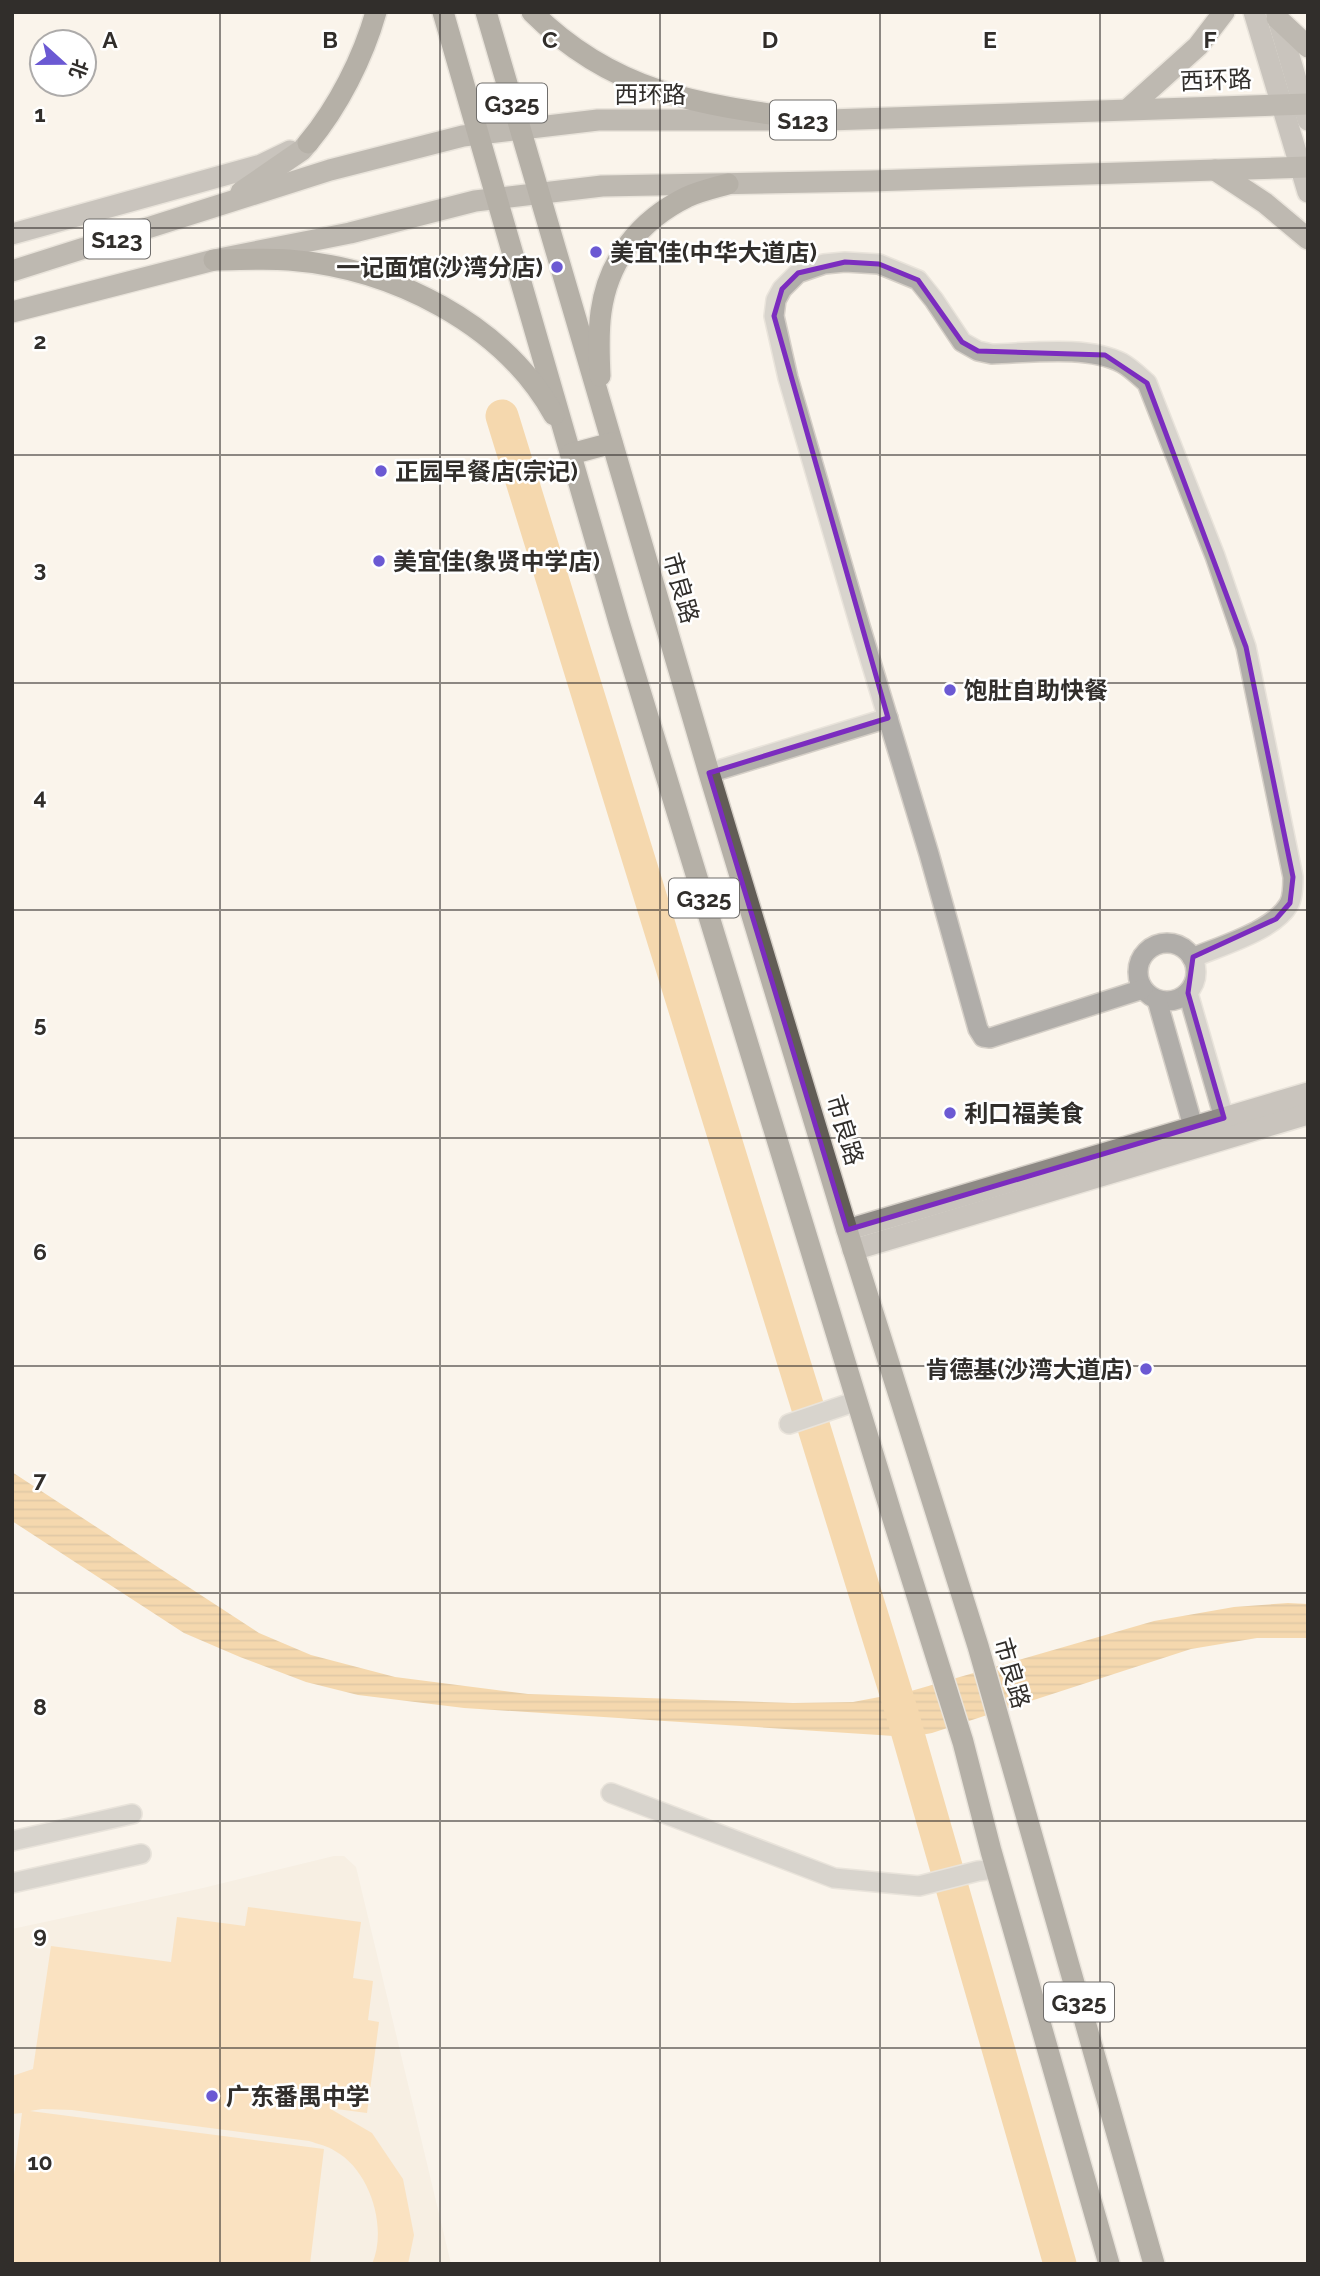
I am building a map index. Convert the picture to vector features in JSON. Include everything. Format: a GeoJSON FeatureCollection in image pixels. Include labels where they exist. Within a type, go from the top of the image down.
{"type":"FeatureCollection","features":[{"type":"Feature","properties":{"kind":"highway"},"geometry":{"type":"LineString","coordinates":[[307,143],[324,124],[349,77],[376,12]]}},
{"type":"Feature","properties":{"kind":"highway","name":"G325"},"geometry":{"type":"LineString","coordinates":[[443,12],[849,1405],[963,1742],[987,1870],[1109,2264]]}},
{"type":"Feature","properties":{"kind":"highway","name":"市良路"},"geometry":{"type":"LineString","coordinates":[[486,12],[709,773],[850,1240],[978,1646],[1154,2264]]}},
{"type":"Feature","properties":{"kind":"highway"},"geometry":{"type":"LineString","coordinates":[[532,12],[565,42],[595,62],[626,79],[659,92],[718,107],[813,120]]}},
{"type":"Feature","properties":{"kind":"highway"},"geometry":{"type":"LineString","coordinates":[[600,403],[601,312],[609,279],[622,252],[639,230],[662,211],[688,197],[728,184]]}},
{"type":"Feature","properties":{"kind":"highway"},"geometry":{"type":"LineString","coordinates":[[214,260],[290,260],[340,269],[384,281],[427,299],[463,318],[499,348],[547,402],[569,446],[612,443]]}},
{"type":"Feature","properties":{"kind":"main road"},"geometry":{"type":"LineString","coordinates":[[1128,109],[1198,46],[1224,12]]}},
{"type":"Feature","properties":{"kind":"main road"},"geometry":{"type":"LineString","coordinates":[[1276,15],[1308,47]]}},
{"type":"Feature","properties":{"kind":"main road","name":"西环路"},"geometry":{"type":"LineString","coordinates":[[12,271],[330,170],[478,134],[598,120],[813,120],[1282,105],[1306,109]]}},
{"type":"Feature","properties":{"kind":"main road"},"geometry":{"type":"LineString","coordinates":[[222,205],[302,150],[307,143]]}},
{"type":"Feature","properties":{"kind":"main road","name":"S123"},"geometry":{"type":"LineString","coordinates":[[12,312],[214,260],[350,233],[467,203],[602,186],[1304,167]]}},
{"type":"Feature","properties":{"kind":"main road"},"geometry":{"type":"LineString","coordinates":[[1215,170],[1265,204],[1308,239]]}},
{"type":"Feature","properties":{"kind":"street"},"geometry":{"type":"LineString","coordinates":[[1254,12],[1304,167],[1308,192]]}},
{"type":"Feature","properties":{"kind":"street"},"geometry":{"type":"LineString","coordinates":[[1276,15],[1306,109]]}},
{"type":"Feature","properties":{"kind":"street"},"geometry":{"type":"LineString","coordinates":[[12,234],[261,165],[307,143]]}},
{"type":"Feature","properties":{"kind":"street"},"geometry":{"type":"LineString","coordinates":[[1192,958],[1276,919],[1290,903],[1293,877],[1246,647],[1215,556],[1146,383],[1130,368],[1105,355],[1085,352],[992,354],[978,351],[961,342],[918,280],[879,264],[824,264],[798,273],[782,289],[776,300],[774,316],[788,378],[978,1029],[983,1037],[990,1038],[1150,994],[1173,1001],[1188,993],[1196,978],[1192,958],[1183,947],[1174,944],[1154,946],[1140,960],[1139,980],[1150,994],[1193,1126]]}},
{"type":"Feature","properties":{"kind":"street"},"geometry":{"type":"LineString","coordinates":[[709,773],[888,718]]}},
{"type":"Feature","properties":{"kind":"street"},"geometry":{"type":"LineString","coordinates":[[1188,993],[1224,1118]]}},
{"type":"Feature","properties":{"kind":"street"},"geometry":{"type":"LineString","coordinates":[[850,1240],[1193,1126],[1308,1093]]}},
{"type":"Feature","properties":{"kind":"street"},"geometry":{"type":"LineString","coordinates":[[850,1240],[1308,1114]]}},
{"type":"Feature","properties":{"kind":"street"},"geometry":{"type":"LineString","coordinates":[[789,1424],[849,1405]]}},
{"type":"Feature","properties":{"kind":"street"},"geometry":{"type":"LineString","coordinates":[[611,1793],[834,1878],[919,1886],[987,1870]]}},
{"type":"Feature","properties":{"kind":"street"},"geometry":{"type":"LineString","coordinates":[[12,1841],[132,1814]]}},
{"type":"Feature","properties":{"kind":"street"},"geometry":{"type":"LineString","coordinates":[[12,1883],[141,1854]]}},
{"type":"Feature","properties":{"kind":"highlighted area"},"geometry":{"type":"Polygon","coordinates":[[[845,262],[879,264],[918,280],[962,342],[978,351],[1105,355],[1147,383],[1246,647],[1293,877],[1290,903],[1276,919],[1193,957],[1188,993],[1224,1118],[847,1230],[709,773],[888,718],[774,316],[782,289],[798,273],[845,262]]]}},
{"type":"Feature","properties":{"kind":"shaded area"},"geometry":{"type":"Polygon","coordinates":[[[12,1472],[259,1633],[311,1655],[395,1677],[528,1694],[793,1703],[853,1702],[911,1691],[1154,1621],[1234,1607],[1308,1604],[1308,1638],[1257,1638],[1191,1649],[932,1733],[910,1737],[464,1708],[358,1695],[306,1682],[184,1633],[12,1521],[12,1472]]]}},
{"type":"Feature","properties":{"kind":"shaded area","name":"广东番禺中学"},"geometry":{"type":"Polygon","coordinates":[[[334,1856],[344,1856],[356,1867],[451,2264],[12,2264],[12,1929],[203,1888],[334,1856]]]}},
{"type":"Feature","properties":{"kind":"shaded area","name":"广东番禺中学"},"geometry":{"type":"Polygon","coordinates":[[[248,1907],[361,1922],[353,1978],[373,1981],[368,2020],[379,2022],[367,2113],[329,2108],[372,2133],[403,2179],[414,2235],[408,2264],[372,2264],[378,2234],[373,2201],[358,2172],[347,2160],[329,2148],[309,2141],[72,2110],[42,2109],[30,2111],[324,2149],[310,2264],[12,2264],[12,2190],[22,2113],[12,2114],[12,2076],[33,2069],[51,1946],[171,1962],[177,1917],[245,1926],[248,1907]]]}},
{"type":"Feature","properties":{"kind":"waterway"},"geometry":{"type":"LineString","coordinates":[[502,416],[902,1713],[1060,2264]]}},
{"type":"Feature","properties":{"kind":"place","name":"美宜佳(中华大道店)"},"geometry":{"type":"Point","coordinates":[596,252]}},
{"type":"Feature","properties":{"kind":"place","name":"一记面馆(沙湾分店)"},"geometry":{"type":"Point","coordinates":[557,267]}},
{"type":"Feature","properties":{"kind":"place","name":"正园早餐店(宗记)"},"geometry":{"type":"Point","coordinates":[381,471]}},
{"type":"Feature","properties":{"kind":"place","name":"美宜佳(象贤中学店)"},"geometry":{"type":"Point","coordinates":[379,561]}},
{"type":"Feature","properties":{"kind":"place","name":"饱肚自助快餐"},"geometry":{"type":"Point","coordinates":[950,690]}},
{"type":"Feature","properties":{"kind":"place","name":"利口福美食"},"geometry":{"type":"Point","coordinates":[950,1113]}},
{"type":"Feature","properties":{"kind":"place","name":"肯德基(沙湾大道店)"},"geometry":{"type":"Point","coordinates":[1146,1369]}},
{"type":"Feature","properties":{"kind":"place","name":"广东番禺中学"},"geometry":{"type":"Point","coordinates":[212,2096]}}]}
